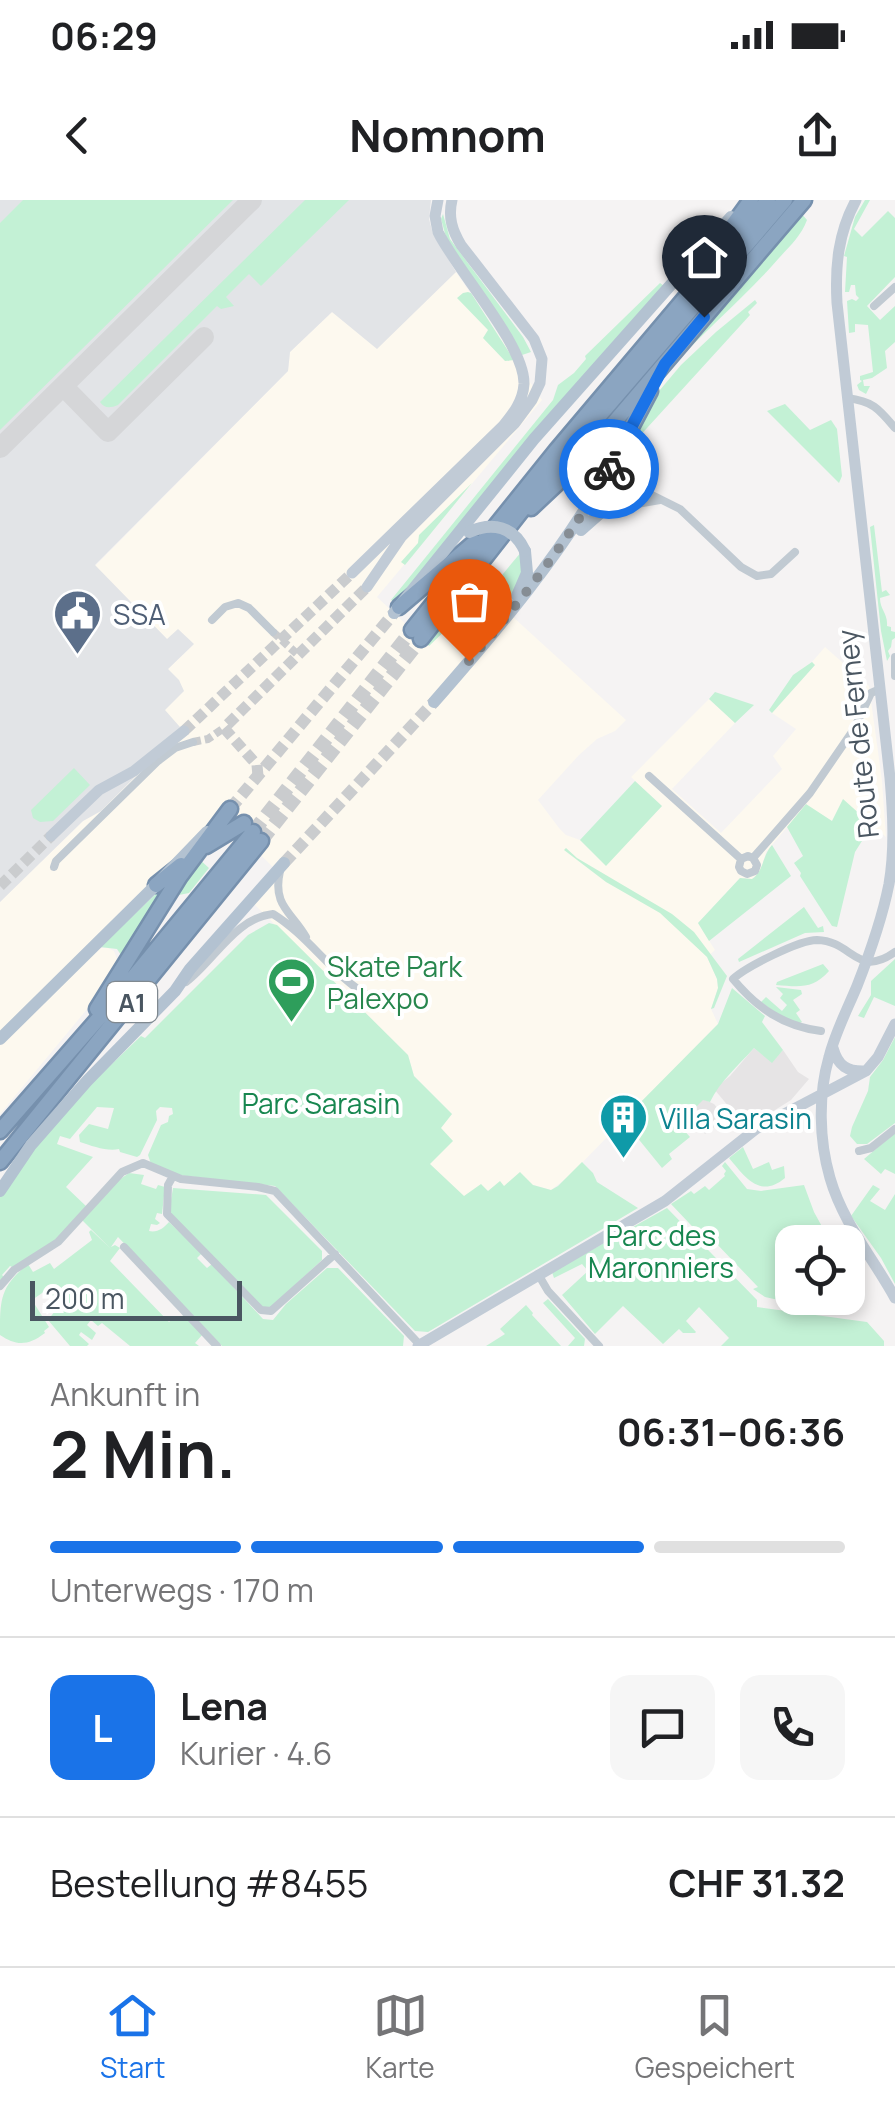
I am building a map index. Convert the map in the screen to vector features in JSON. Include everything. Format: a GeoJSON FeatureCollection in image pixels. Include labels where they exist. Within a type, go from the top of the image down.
{"type":"FeatureCollection","features":[{"type":"Feature","properties":{"kind":"highway"},"geometry":{"type":"LineString","coordinates":[[672,314],[748,200]]}},
{"type":"Feature","properties":{"kind":"highway"},"geometry":{"type":"LineString","coordinates":[[768,200],[511,506],[417,635],[785,200]]}},
{"type":"Feature","properties":{"kind":"highway"},"geometry":{"type":"LineString","coordinates":[[509,528],[582,460],[804,200]]}},
{"type":"Feature","properties":{"kind":"highway"},"geometry":{"type":"LineString","coordinates":[[608,470],[665,364]]}},
{"type":"Feature","properties":{"kind":"highway"},"geometry":{"type":"LineString","coordinates":[[396,610],[511,506]]}},
{"type":"Feature","properties":{"kind":"highway"},"geometry":{"type":"LineString","coordinates":[[55,1066],[103,1000],[196,852],[230,809]]}},
{"type":"Feature","properties":{"kind":"highway"},"geometry":{"type":"LineString","coordinates":[[156,886],[196,852],[253,832]]}},
{"type":"Feature","properties":{"kind":"highway","name":"A1"},"geometry":{"type":"LineString","coordinates":[[0,1131],[253,832]]}},
{"type":"Feature","properties":{"kind":"highway","name":"A1"},"geometry":{"type":"LineString","coordinates":[[0,1162],[253,832]]}},
{"type":"Feature","properties":{"kind":"main road"},"geometry":{"type":"LineString","coordinates":[[396,610],[534,439],[748,200]]}},
{"type":"Feature","properties":{"kind":"main road"},"geometry":{"type":"LineString","coordinates":[[545,568],[588,522],[626,495],[614,487],[608,470]]}},
{"type":"Feature","properties":{"kind":"main road"},"geometry":{"type":"LineString","coordinates":[[434,702],[545,568],[582,517],[608,470]]}},
{"type":"Feature","properties":{"kind":"main road"},"geometry":{"type":"LineString","coordinates":[[446,548],[482,527],[500,527],[516,536],[528,563],[526,577],[506,616]]}},
{"type":"Feature","properties":{"kind":"main road"},"geometry":{"type":"LineString","coordinates":[[0,1039],[230,809]]}},
{"type":"Feature","properties":{"kind":"main road"},"geometry":{"type":"LineString","coordinates":[[0,1180],[87,1081],[174,991],[282,864]]}},
{"type":"Feature","properties":{"kind":"main road"},"geometry":{"type":"LineString","coordinates":[[0,1191],[18,1161]]}},
{"type":"Feature","properties":{"kind":"street"},"geometry":{"type":"LineString","coordinates":[[352,573],[512,415],[524,388],[518,357],[443,242],[436,222],[438,200]]}},
{"type":"Feature","properties":{"kind":"street"},"geometry":{"type":"LineString","coordinates":[[367,587],[396,542],[515,424],[541,378],[542,359],[534,339],[454,231],[452,200]]}},
{"type":"Feature","properties":{"kind":"street","name":"Route de Ferney"},"geometry":{"type":"LineString","coordinates":[[856,200],[840,238],[836,276],[838,320],[894,839],[890,880],[866,963],[825,1073],[824,1146],[843,1214],[895,1298]]}},
{"type":"Feature","properties":{"kind":"street"},"geometry":{"type":"LineString","coordinates":[[874,306],[895,287]]}},
{"type":"Feature","properties":{"kind":"street"},"geometry":{"type":"LineString","coordinates":[[847,398],[876,406],[895,428]]}},
{"type":"Feature","properties":{"kind":"street"},"geometry":{"type":"LineString","coordinates":[[660,500],[634,506],[626,495],[634,485],[680,509],[752,574],[771,574],[795,552]]}},
{"type":"Feature","properties":{"kind":"street"},"geometry":{"type":"LineString","coordinates":[[642,503],[644,491]]}},
{"type":"Feature","properties":{"kind":"street"},"geometry":{"type":"LineString","coordinates":[[212,620],[225,607],[238,603],[249,608],[273,632]]}},
{"type":"Feature","properties":{"kind":"street"},"geometry":{"type":"LineString","coordinates":[[895,657],[895,676]]}},
{"type":"Feature","properties":{"kind":"street"},"geometry":{"type":"LineString","coordinates":[[754,858],[810,793],[854,729],[871,692],[880,690]]}},
{"type":"Feature","properties":{"kind":"street"},"geometry":{"type":"LineString","coordinates":[[51,836],[99,790],[188,737]]}},
{"type":"Feature","properties":{"kind":"street"},"geometry":{"type":"LineString","coordinates":[[54,867],[158,760],[188,737]]}},
{"type":"Feature","properties":{"kind":"street"},"geometry":{"type":"LineString","coordinates":[[649,776],[741,859]]}},
{"type":"Feature","properties":{"kind":"street"},"geometry":{"type":"LineString","coordinates":[[754,858],[756,868],[752,873],[741,872],[741,859],[754,858]]}},
{"type":"Feature","properties":{"kind":"street"},"geometry":{"type":"LineString","coordinates":[[282,864],[278,884],[282,906],[309,942]]}},
{"type":"Feature","properties":{"kind":"street"},"geometry":{"type":"LineString","coordinates":[[174,991],[195,976],[241,928],[269,914],[278,916],[357,990],[369,996]]}},
{"type":"Feature","properties":{"kind":"street"},"geometry":{"type":"LineString","coordinates":[[821,1031],[790,1024],[770,1014],[733,979],[742,970],[810,941],[836,945],[866,963],[895,952]]}},
{"type":"Feature","properties":{"kind":"street"},"geometry":{"type":"LineString","coordinates":[[0,1286],[14,1270],[58,1242],[122,1172],[142,1163],[180,1179],[275,1192],[419,1346],[664,1201],[756,1130],[866,1071],[895,1024]]}},
{"type":"Feature","properties":{"kind":"street"},"geometry":{"type":"LineString","coordinates":[[832,1046],[843,1067],[866,1071]]}},
{"type":"Feature","properties":{"kind":"street"},"geometry":{"type":"LineString","coordinates":[[859,1150],[871,1148],[895,1129]]}},
{"type":"Feature","properties":{"kind":"street"},"geometry":{"type":"LineString","coordinates":[[173,1176],[168,1186],[167,1214],[261,1310],[271,1310],[335,1254]]}},
{"type":"Feature","properties":{"kind":"street"},"geometry":{"type":"LineString","coordinates":[[124,1246],[217,1346]]}},
{"type":"Feature","properties":{"kind":"street"},"geometry":{"type":"LineString","coordinates":[[538,1274],[548,1291],[596,1345]]}},
{"type":"Feature","properties":{"kind":"shaded area"},"geometry":{"type":"Polygon","coordinates":[[[0,200],[431,200],[429,219],[433,234],[456,272],[377,349],[332,312],[290,352],[288,371],[95,565],[167,639],[178,629],[194,644],[168,669],[184,691],[165,710],[187,735],[155,757],[101,811],[83,821],[0,902],[0,200]]]}},
{"type":"Feature","properties":{"kind":"shaded area"},"geometry":{"type":"Polygon","coordinates":[[[456,272],[542,400],[377,597],[429,646],[453,622],[459,624],[456,619],[471,604],[477,608],[489,593],[497,593],[513,617],[626,720],[579,755],[538,800],[566,835],[580,840],[606,865],[662,806],[631,777],[709,699],[735,723],[672,789],[721,833],[782,769],[773,756],[796,729],[772,713],[815,665],[812,662],[825,647],[869,686],[886,837],[843,800],[832,821],[806,805],[766,852],[760,872],[752,879],[740,878],[698,923],[715,950],[707,957],[717,979],[711,1009],[718,1024],[551,1190],[534,1185],[504,1186],[464,1197],[430,1164],[440,1128],[452,1114],[414,1076],[408,1055],[254,904],[279,873],[219,814],[93,942],[114,951],[118,962],[93,1002],[0,1114],[0,902],[83,821],[101,811],[165,710],[179,680],[168,669],[193,645],[167,639],[95,566],[288,371],[290,352],[332,312],[377,348],[456,272]]]}},
{"type":"Feature","properties":{"kind":"shaded area"},"geometry":{"type":"Polygon","coordinates":[[[754,1048],[772,1062],[783,1050],[798,1072],[809,1079],[791,1100],[745,1126],[714,1089],[754,1048]]]}},
{"type":"Feature","properties":{"kind":"shaded area"},"geometry":{"type":"Polygon","coordinates":[[[703,1099],[714,1104],[726,1118],[705,1134],[689,1113],[703,1099]]]}},
{"type":"Feature","properties":{"kind":"green space"},"geometry":{"type":"Polygon","coordinates":[[[23,200],[233,200],[0,430],[0,223],[23,200]]]}},
{"type":"Feature","properties":{"kind":"green space"},"geometry":{"type":"Polygon","coordinates":[[[305,200],[349,200],[261,286],[249,274],[226,297],[234,306],[217,306],[118,405],[108,407],[100,402],[305,200]]]}},
{"type":"Feature","properties":{"kind":"green space"},"geometry":{"type":"Polygon","coordinates":[[[865,200],[870,200],[854,229],[862,237],[888,211],[895,218],[895,277],[867,306],[880,320],[895,306],[895,342],[885,351],[887,368],[863,380],[864,386],[870,386],[866,394],[857,385],[862,381],[860,376],[873,372],[868,325],[855,324],[855,332],[849,333],[847,301],[859,298],[855,285],[845,292],[844,256],[855,217],[865,200]]]}},
{"type":"Feature","properties":{"kind":"green space"},"geometry":{"type":"Polygon","coordinates":[[[801,213],[807,220],[795,240],[673,365],[801,213]]]}},
{"type":"Feature","properties":{"kind":"green space"},"geometry":{"type":"Polygon","coordinates":[[[443,214],[450,239],[531,352],[522,355],[446,237],[443,214]]]}},
{"type":"Feature","properties":{"kind":"green space"},"geometry":{"type":"Polygon","coordinates":[[[660,283],[664,286],[395,603],[391,600],[553,400],[558,385],[660,283]]]}},
{"type":"Feature","properties":{"kind":"green space"},"geometry":{"type":"Polygon","coordinates":[[[468,292],[514,360],[505,361],[483,338],[488,330],[457,298],[468,292]]]}},
{"type":"Feature","properties":{"kind":"green space"},"geometry":{"type":"Polygon","coordinates":[[[755,300],[750,315],[637,439],[630,453],[627,480],[617,485],[612,464],[654,397],[681,365],[755,300]]]}},
{"type":"Feature","properties":{"kind":"green space"},"geometry":{"type":"Polygon","coordinates":[[[785,404],[810,430],[831,420],[837,429],[842,476],[839,483],[767,411],[785,404]]]}},
{"type":"Feature","properties":{"kind":"green space"},"geometry":{"type":"Polygon","coordinates":[[[472,483],[405,565],[401,562],[418,543],[419,535],[472,483]]]}},
{"type":"Feature","properties":{"kind":"green space"},"geometry":{"type":"Polygon","coordinates":[[[874,525],[882,592],[886,590],[890,595],[880,598],[880,602],[887,626],[895,632],[887,661],[870,527],[874,525]]]}},
{"type":"Feature","properties":{"kind":"green space"},"geometry":{"type":"Polygon","coordinates":[[[522,551],[520,580],[505,606],[500,596],[489,593],[477,608],[471,604],[457,619],[460,624],[453,623],[429,646],[426,642],[466,598],[474,604],[522,551]]]}},
{"type":"Feature","properties":{"kind":"green space"},"geometry":{"type":"Polygon","coordinates":[[[812,662],[815,665],[772,713],[769,710],[793,675],[812,662]]]}},
{"type":"Feature","properties":{"kind":"green space"},"geometry":{"type":"Polygon","coordinates":[[[715,692],[754,705],[735,723],[709,699],[715,692]]]}},
{"type":"Feature","properties":{"kind":"green space"},"geometry":{"type":"Polygon","coordinates":[[[74,768],[90,785],[53,821],[33,818],[31,810],[74,768]]]}},
{"type":"Feature","properties":{"kind":"green space"},"geometry":{"type":"Polygon","coordinates":[[[635,781],[662,806],[606,866],[580,840],[635,781]]]}},
{"type":"Feature","properties":{"kind":"green space"},"geometry":{"type":"Polygon","coordinates":[[[843,799],[872,825],[855,852],[837,927],[832,926],[800,876],[794,863],[803,856],[787,827],[806,804],[832,821],[843,799]]]}},
{"type":"Feature","properties":{"kind":"green space"},"geometry":{"type":"Polygon","coordinates":[[[772,845],[791,876],[709,941],[698,923],[740,878],[756,876],[772,845]]]}},
{"type":"Feature","properties":{"kind":"green space"},"geometry":{"type":"Polygon","coordinates":[[[564,850],[694,932],[727,976],[714,1008],[711,1009],[717,979],[707,957],[660,913],[606,882],[564,850]]]}},
{"type":"Feature","properties":{"kind":"green space"},"geometry":{"type":"Polygon","coordinates":[[[199,859],[209,868],[189,893],[174,896],[199,859]]]}},
{"type":"Feature","properties":{"kind":"green space"},"geometry":{"type":"Polygon","coordinates":[[[161,889],[121,955],[117,949],[100,947],[161,889]]]}},
{"type":"Feature","properties":{"kind":"green space"},"geometry":{"type":"Polygon","coordinates":[[[804,907],[824,932],[805,933],[739,962],[738,959],[804,907]]]}},
{"type":"Feature","properties":{"kind":"green space","name":"Parc Sarasin"},"geometry":{"type":"Polygon","coordinates":[[[269,923],[277,925],[408,1055],[414,1076],[452,1114],[441,1128],[453,1141],[430,1164],[464,1196],[481,1184],[488,1191],[500,1181],[504,1186],[520,1172],[533,1185],[551,1190],[582,1162],[597,1182],[638,1208],[428,1332],[415,1331],[275,1186],[178,1175],[151,1164],[148,1155],[161,1125],[173,1114],[172,1108],[160,1107],[156,1111],[157,1120],[137,1157],[119,1149],[80,1142],[79,1135],[89,1124],[108,1129],[114,1108],[97,1107],[70,1139],[60,1136],[57,1144],[93,1157],[66,1187],[87,1207],[54,1242],[14,1268],[10,1266],[0,1281],[0,1196],[26,1158],[92,1083],[141,1036],[145,1038],[248,935],[269,923]]]}},
{"type":"Feature","properties":{"kind":"green space"},"geometry":{"type":"Polygon","coordinates":[[[895,959],[895,1006],[874,997],[864,1018],[858,1016],[871,995],[871,981],[895,959]]]}},
{"type":"Feature","properties":{"kind":"green space"},"geometry":{"type":"Polygon","coordinates":[[[823,964],[829,971],[812,984],[776,985],[777,982],[823,964]]]}},
{"type":"Feature","properties":{"kind":"green space"},"geometry":{"type":"Polygon","coordinates":[[[776,987],[801,990],[802,994],[793,1000],[802,1022],[783,1018],[761,1002],[766,997],[782,1011],[787,1005],[776,987]]]}},
{"type":"Feature","properties":{"kind":"green space"},"geometry":{"type":"Polygon","coordinates":[[[732,988],[765,1016],[762,1022],[783,1050],[772,1063],[754,1048],[724,1080],[710,1102],[703,1100],[690,1113],[693,1119],[682,1128],[690,1137],[669,1154],[672,1159],[662,1168],[623,1120],[718,1024],[732,988]]]}},
{"type":"Feature","properties":{"kind":"green space"},"geometry":{"type":"Polygon","coordinates":[[[895,1037],[895,1123],[867,1144],[857,1144],[850,1136],[852,1127],[870,1077],[895,1037]]]}},
{"type":"Feature","properties":{"kind":"green space"},"geometry":{"type":"Polygon","coordinates":[[[895,1133],[895,1174],[885,1169],[881,1174],[864,1159],[895,1133]]]}},
{"type":"Feature","properties":{"kind":"green space"},"geometry":{"type":"Polygon","coordinates":[[[743,1147],[753,1169],[769,1162],[772,1170],[784,1166],[785,1178],[768,1186],[754,1183],[729,1158],[743,1147]]]}},
{"type":"Feature","properties":{"kind":"green space"},"geometry":{"type":"Polygon","coordinates":[[[725,1162],[747,1189],[804,1185],[821,1225],[775,1225],[775,1299],[753,1289],[758,1287],[671,1204],[691,1191],[694,1194],[705,1186],[709,1190],[725,1176],[725,1162]]]}},
{"type":"Feature","properties":{"kind":"green space"},"geometry":{"type":"Polygon","coordinates":[[[129,1173],[144,1175],[141,1184],[156,1189],[158,1185],[165,1187],[162,1214],[157,1213],[155,1219],[160,1223],[151,1224],[149,1231],[160,1230],[169,1222],[202,1253],[197,1258],[207,1268],[212,1264],[263,1319],[273,1320],[327,1268],[338,1268],[404,1336],[403,1346],[222,1346],[118,1237],[111,1247],[120,1248],[110,1261],[169,1322],[184,1314],[203,1334],[195,1343],[199,1346],[130,1346],[102,1323],[98,1326],[91,1320],[87,1325],[96,1333],[92,1340],[81,1332],[79,1335],[89,1344],[70,1346],[48,1320],[62,1302],[45,1291],[32,1300],[49,1327],[45,1333],[22,1343],[0,1335],[0,1312],[7,1287],[28,1264],[33,1272],[50,1263],[54,1269],[92,1240],[91,1230],[111,1249],[82,1220],[129,1173]]]}},
{"type":"Feature","properties":{"kind":"green space"},"geometry":{"type":"Polygon","coordinates":[[[873,1185],[880,1189],[870,1201],[885,1210],[895,1194],[895,1284],[865,1236],[865,1225],[857,1225],[851,1216],[873,1185]]]}},
{"type":"Feature","properties":{"kind":"green space"},"geometry":{"type":"Polygon","coordinates":[[[173,1188],[266,1195],[322,1251],[322,1260],[271,1307],[262,1307],[169,1212],[173,1188]]]}},
{"type":"Feature","properties":{"kind":"green space","name":"Parc des Maronniers"},"geometry":{"type":"Polygon","coordinates":[[[667,1208],[757,1300],[757,1307],[775,1309],[775,1315],[816,1315],[867,1322],[884,1346],[721,1346],[729,1338],[699,1307],[686,1321],[696,1332],[683,1333],[679,1329],[663,1344],[623,1306],[595,1334],[562,1295],[588,1271],[582,1264],[554,1278],[552,1272],[667,1208]]]}},
{"type":"Feature","properties":{"kind":"green space"},"geometry":{"type":"Polygon","coordinates":[[[548,1299],[585,1339],[584,1346],[568,1346],[575,1338],[543,1303],[548,1299]]]}},
{"type":"Feature","properties":{"kind":"green space"},"geometry":{"type":"Polygon","coordinates":[[[526,1305],[561,1346],[486,1346],[505,1334],[500,1329],[526,1305]]]}},
{"type":"Feature","properties":{"kind":"taxiway"},"geometry":{"type":"LineString","coordinates":[[0,448],[252,200]]}},
{"type":"Feature","properties":{"kind":"taxiway"},"geometry":{"type":"LineString","coordinates":[[63,386],[108,432],[204,337]]}},
{"type":"Feature","properties":{"kind":"tunnel"},"geometry":{"type":"LineString","coordinates":[[184,731],[352,573]]}},
{"type":"Feature","properties":{"kind":"tunnel"},"geometry":{"type":"LineString","coordinates":[[258,776],[257,765],[224,728],[367,587]]}},
{"type":"Feature","properties":{"kind":"tunnel"},"geometry":{"type":"LineString","coordinates":[[230,809],[394,613]]}},
{"type":"Feature","properties":{"kind":"tunnel"},"geometry":{"type":"LineString","coordinates":[[253,832],[412,630]]}},
{"type":"Feature","properties":{"kind":"tunnel"},"geometry":{"type":"LineString","coordinates":[[273,632],[297,654]]}},
{"type":"Feature","properties":{"kind":"tunnel"},"geometry":{"type":"LineString","coordinates":[[261,841],[421,639]]}},
{"type":"Feature","properties":{"kind":"tunnel"},"geometry":{"type":"LineString","coordinates":[[284,863],[434,702]]}},
{"type":"Feature","properties":{"kind":"tunnel"},"geometry":{"type":"LineString","coordinates":[[193,742],[208,739],[224,728]]}},
{"type":"Feature","properties":{"kind":"tunnel"},"geometry":{"type":"LineString","coordinates":[[0,886],[51,836]]}},
{"type":"Feature","properties":{"kind":"way so far"},"geometry":{"type":"LineString","coordinates":[[469,661],[545,568],[582,517],[609,469]]}},
{"type":"Feature","properties":{"kind":"place","name":"SSA"},"geometry":{"type":"Point","coordinates":[78,656]}},
{"type":"Feature","properties":{"kind":"place","name":"Skate Park Palexpo"},"geometry":{"type":"Point","coordinates":[292,1024]}},
{"type":"Feature","properties":{"kind":"place","name":"Villa Sarasin"},"geometry":{"type":"Point","coordinates":[624,1160]}},
{"type":"Feature","properties":{"kind":"route"},"geometry":{"type":"LineString","coordinates":[[609,469],[665,364],[704,317]]}}]}
